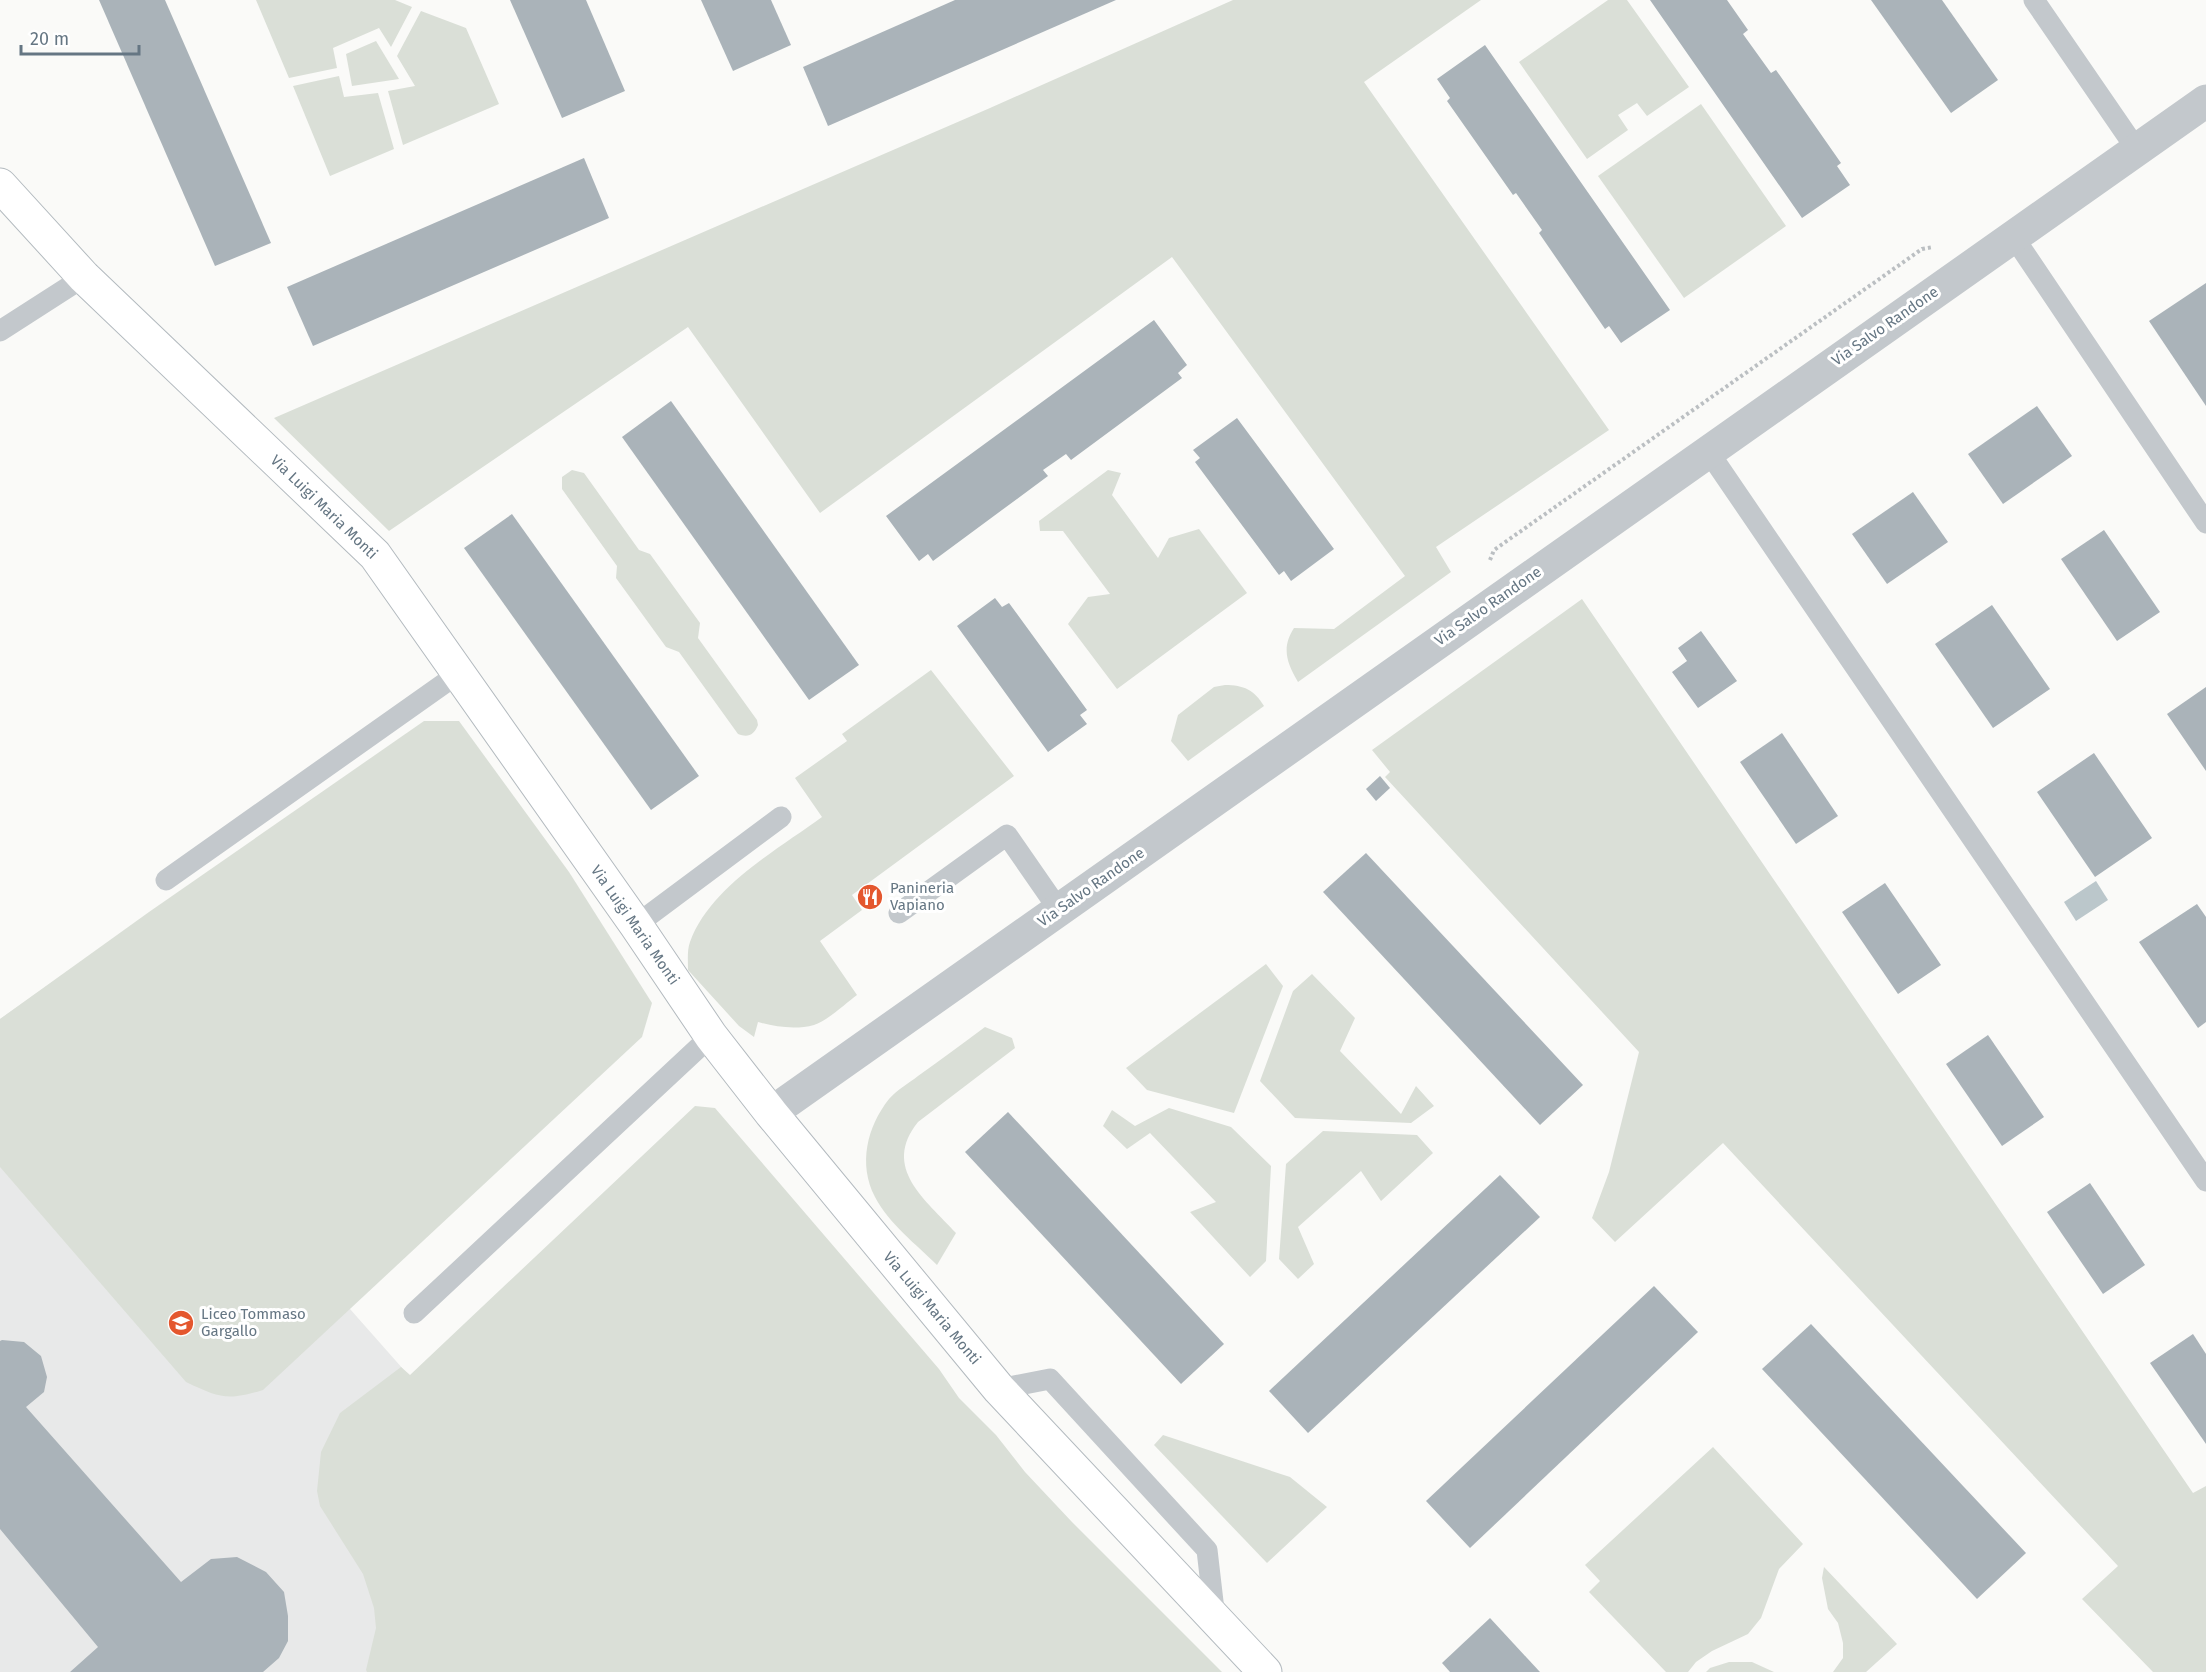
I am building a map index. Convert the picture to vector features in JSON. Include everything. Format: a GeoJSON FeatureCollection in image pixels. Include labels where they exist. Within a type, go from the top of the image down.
{"type":"FeatureCollection","features":[{"type":"Feature","properties":{"kind":"street","name":"Via Salvo Randone"},"geometry":{"type":"LineString","coordinates":[[771,1113],[2206,101]]}},
{"type":"Feature","properties":{"kind":"street","name":"Via Luigi Maria Monti"},"geometry":{"type":"LineString","coordinates":[[0,185],[84,277],[375,555],[636,925],[711,1036],[771,1113],[999,1389],[1265,1672]]}},
{"type":"Feature","properties":{"kind":"lane"},"geometry":{"type":"LineString","coordinates":[[2034,0],[2137,150]]}},
{"type":"Feature","properties":{"kind":"lane"},"geometry":{"type":"LineString","coordinates":[[2013,236],[2206,523]]}},
{"type":"Feature","properties":{"kind":"lane"},"geometry":{"type":"LineString","coordinates":[[0,331],[84,277]]}},
{"type":"Feature","properties":{"kind":"lane"},"geometry":{"type":"LineString","coordinates":[[1708,451],[2206,1181]]}},
{"type":"Feature","properties":{"kind":"lane"},"geometry":{"type":"LineString","coordinates":[[166,880],[459,674]]}},
{"type":"Feature","properties":{"kind":"lane"},"geometry":{"type":"LineString","coordinates":[[636,925],[781,817]]}},
{"type":"Feature","properties":{"kind":"lane"},"geometry":{"type":"LineString","coordinates":[[899,913],[1007,836],[1059,910]]}},
{"type":"Feature","properties":{"kind":"lane"},"geometry":{"type":"LineString","coordinates":[[414,1313],[711,1036]]}},
{"type":"Feature","properties":{"kind":"lane"},"geometry":{"type":"LineString","coordinates":[[999,1389],[1050,1379],[1207,1550],[1215,1620]]}},
{"type":"Feature","properties":{"kind":"path"},"geometry":{"type":"LineString","coordinates":[[1487,568],[1494,550],[1922,249],[1944,246]]}},
{"type":"Feature","properties":{"kind":"shaded area"},"geometry":{"type":"Polygon","coordinates":[[[256,0],[395,0],[412,7],[391,47],[379,28],[333,48],[337,68],[289,78],[256,0]]]}},
{"type":"Feature","properties":{"kind":"shaded area"},"geometry":{"type":"Polygon","coordinates":[[[1233,0],[1481,0],[1364,82],[1609,430],[1436,547],[1451,572],[1298,682],[1287,655],[1288,642],[1294,628],[1334,629],[1405,576],[1172,257],[820,513],[688,327],[389,531],[274,418],[990,108],[1233,0]]]}},
{"type":"Feature","properties":{"kind":"shaded area"},"geometry":{"type":"Polygon","coordinates":[[[1608,0],[1627,0],[1689,87],[1647,116],[1637,103],[1618,115],[1628,130],[1587,159],[1519,62],[1608,0]]]}},
{"type":"Feature","properties":{"kind":"shaded area"},"geometry":{"type":"Polygon","coordinates":[[[421,11],[466,28],[499,104],[403,145],[388,91],[415,86],[397,56],[421,11]]]}},
{"type":"Feature","properties":{"kind":"shaded area"},"geometry":{"type":"Polygon","coordinates":[[[376,41],[399,79],[352,86],[346,54],[376,41]]]}},
{"type":"Feature","properties":{"kind":"shaded area"},"geometry":{"type":"Polygon","coordinates":[[[339,76],[344,97],[378,93],[394,149],[330,176],[293,86],[339,76]]]}},
{"type":"Feature","properties":{"kind":"shaded area"},"geometry":{"type":"Polygon","coordinates":[[[1701,104],[1786,226],[1684,298],[1598,176],[1701,104]]]}},
{"type":"Feature","properties":{"kind":"shaded area"},"geometry":{"type":"Polygon","coordinates":[[[572,470],[584,473],[639,550],[650,554],[700,623],[698,638],[757,720],[758,725],[753,733],[748,736],[738,734],[679,652],[666,647],[616,578],[617,566],[562,489],[562,477],[572,470]]]}},
{"type":"Feature","properties":{"kind":"shaded area"},"geometry":{"type":"Polygon","coordinates":[[[1108,470],[1121,473],[1112,495],[1158,558],[1169,538],[1199,529],[1247,593],[1117,689],[1068,624],[1088,597],[1110,594],[1063,531],[1040,531],[1039,521],[1108,470]]]}},
{"type":"Feature","properties":{"kind":"shaded area"},"geometry":{"type":"Polygon","coordinates":[[[1582,599],[2193,1493],[2206,1486],[2206,1672],[2153,1672],[2082,1599],[2118,1566],[1723,1143],[1615,1242],[1592,1218],[1609,1172],[1639,1052],[1385,777],[1390,772],[1372,750],[1582,599]]]}},
{"type":"Feature","properties":{"kind":"shaded area"},"geometry":{"type":"Polygon","coordinates":[[[931,670],[1014,776],[852,895],[862,910],[820,941],[857,995],[814,1025],[786,1027],[758,1022],[754,1037],[739,1026],[688,970],[690,942],[700,922],[729,887],[747,871],[822,817],[795,778],[847,741],[842,734],[931,670]]]}},
{"type":"Feature","properties":{"kind":"shaded area"},"geometry":{"type":"Polygon","coordinates":[[[1225,685],[1248,690],[1264,706],[1188,761],[1171,741],[1178,715],[1214,687],[1225,685]]]}},
{"type":"Feature","properties":{"kind":"shaded area"},"geometry":{"type":"Polygon","coordinates":[[[424,721],[459,721],[569,872],[652,1003],[642,1037],[263,1390],[232,1397],[207,1392],[186,1382],[0,1167],[0,1019],[149,912],[424,721]]]}},
{"type":"Feature","properties":{"kind":"shaded area"},"geometry":{"type":"Polygon","coordinates":[[[2096,881],[2108,900],[2076,921],[2064,902],[2096,881]]]}},
{"type":"Feature","properties":{"kind":"shaded area"},"geometry":{"type":"Polygon","coordinates":[[[1266,964],[1283,986],[1234,1113],[1147,1090],[1126,1068],[1266,964]]]}},
{"type":"Feature","properties":{"kind":"shaded area","name":"Liceo Tommaso Gargallo"},"geometry":{"type":"Polygon","coordinates":[[[72,968],[350,1309],[671,1672],[0,1672],[0,1019],[72,968]]]}},
{"type":"Feature","properties":{"kind":"shaded area"},"geometry":{"type":"Polygon","coordinates":[[[1312,974],[1355,1018],[1340,1051],[1401,1114],[1416,1086],[1434,1106],[1411,1123],[1295,1118],[1260,1081],[1293,991],[1312,974]]]}},
{"type":"Feature","properties":{"kind":"shaded area"},"geometry":{"type":"Polygon","coordinates":[[[985,1027],[1012,1038],[1015,1048],[918,1122],[908,1139],[904,1154],[906,1169],[921,1196],[956,1233],[937,1265],[895,1225],[875,1197],[867,1172],[867,1146],[875,1121],[889,1099],[985,1027]]]}},
{"type":"Feature","properties":{"kind":"shaded area"},"geometry":{"type":"Polygon","coordinates":[[[695,1106],[715,1108],[939,1369],[959,1398],[996,1435],[1025,1472],[1222,1672],[367,1672],[376,1628],[374,1608],[363,1574],[320,1506],[317,1491],[321,1452],[340,1413],[401,1367],[410,1375],[695,1106]]]}},
{"type":"Feature","properties":{"kind":"shaded area"},"geometry":{"type":"Polygon","coordinates":[[[1169,1108],[1231,1127],[1271,1166],[1266,1261],[1250,1277],[1190,1212],[1216,1202],[1150,1133],[1127,1149],[1103,1126],[1112,1110],[1135,1126],[1169,1108]]]}},
{"type":"Feature","properties":{"kind":"shaded area"},"geometry":{"type":"Polygon","coordinates":[[[1323,1131],[1417,1135],[1433,1153],[1381,1201],[1361,1171],[1298,1227],[1314,1264],[1298,1279],[1279,1259],[1286,1164],[1323,1131]]]}},
{"type":"Feature","properties":{"kind":"shaded area"},"geometry":{"type":"Polygon","coordinates":[[[1163,1435],[1290,1477],[1327,1507],[1267,1563],[1154,1445],[1163,1435]]]}},
{"type":"Feature","properties":{"kind":"shaded area"},"geometry":{"type":"Polygon","coordinates":[[[1713,1447],[1803,1544],[1779,1569],[1761,1618],[1748,1634],[1712,1651],[1696,1662],[1688,1672],[1666,1672],[1589,1592],[1600,1581],[1585,1565],[1713,1447]]]}},
{"type":"Feature","properties":{"kind":"shaded area"},"geometry":{"type":"Polygon","coordinates":[[[1824,1567],[1897,1644],[1866,1672],[1833,1672],[1843,1658],[1843,1643],[1838,1623],[1828,1609],[1822,1578],[1824,1567]]]}},
{"type":"Feature","properties":{"kind":"shaded area"},"geometry":{"type":"Polygon","coordinates":[[[1729,1662],[1752,1662],[1774,1672],[1706,1672],[1710,1668],[1729,1662]]]}},
{"type":"Feature","properties":{"kind":"building"},"geometry":{"type":"Polygon","coordinates":[[[99,0],[165,0],[271,243],[215,266],[99,0]]]}},
{"type":"Feature","properties":{"kind":"building"},"geometry":{"type":"Polygon","coordinates":[[[510,0],[586,0],[625,91],[562,118],[510,0]]]}},
{"type":"Feature","properties":{"kind":"building"},"geometry":{"type":"Polygon","coordinates":[[[701,0],[771,0],[791,45],[733,71],[701,0]]]}},
{"type":"Feature","properties":{"kind":"building"},"geometry":{"type":"Polygon","coordinates":[[[955,0],[1116,0],[828,126],[803,67],[955,0]]]}},
{"type":"Feature","properties":{"kind":"building"},"geometry":{"type":"Polygon","coordinates":[[[1650,0],[1727,0],[1748,30],[1743,34],[1771,73],[1776,70],[1841,163],[1837,166],[1850,185],[1802,218],[1650,0]]]}},
{"type":"Feature","properties":{"kind":"building"},"geometry":{"type":"Polygon","coordinates":[[[1871,0],[1942,0],[1998,80],[1951,113],[1871,0]]]}},
{"type":"Feature","properties":{"kind":"building"},"geometry":{"type":"Polygon","coordinates":[[[1485,45],[1670,310],[1621,343],[1609,326],[1605,329],[1539,233],[1542,230],[1516,193],[1513,195],[1447,101],[1450,98],[1437,79],[1485,45]]]}},
{"type":"Feature","properties":{"kind":"building"},"geometry":{"type":"Polygon","coordinates":[[[584,158],[609,218],[313,346],[287,287],[584,158]]]}},
{"type":"Feature","properties":{"kind":"building"},"geometry":{"type":"Polygon","coordinates":[[[2206,283],[2206,406],[2149,321],[2206,283]]]}},
{"type":"Feature","properties":{"kind":"building"},"geometry":{"type":"Polygon","coordinates":[[[1154,320],[1187,365],[1178,373],[1182,378],[1071,460],[1066,454],[1043,470],[1048,476],[933,561],[928,554],[919,561],[886,516],[1154,320]]]}},
{"type":"Feature","properties":{"kind":"building"},"geometry":{"type":"Polygon","coordinates":[[[671,401],[859,665],[809,700],[622,437],[671,401]]]}},
{"type":"Feature","properties":{"kind":"building"},"geometry":{"type":"Polygon","coordinates":[[[2037,406],[2072,456],[2003,504],[1968,454],[2037,406]]]}},
{"type":"Feature","properties":{"kind":"building"},"geometry":{"type":"Polygon","coordinates":[[[1237,418],[1334,549],[1291,581],[1284,571],[1279,575],[1195,462],[1200,458],[1193,450],[1237,418]]]}},
{"type":"Feature","properties":{"kind":"building"},"geometry":{"type":"Polygon","coordinates":[[[1913,492],[1948,542],[1887,584],[1852,534],[1913,492]]]}},
{"type":"Feature","properties":{"kind":"building"},"geometry":{"type":"Polygon","coordinates":[[[512,514],[699,776],[651,810],[464,548],[512,514]]]}},
{"type":"Feature","properties":{"kind":"building"},"geometry":{"type":"Polygon","coordinates":[[[2104,530],[2160,612],[2117,641],[2061,559],[2104,530]]]}},
{"type":"Feature","properties":{"kind":"building"},"geometry":{"type":"Polygon","coordinates":[[[995,598],[1002,607],[1009,603],[1087,710],[1080,715],[1087,724],[1048,752],[957,626],[995,598]]]}},
{"type":"Feature","properties":{"kind":"building"},"geometry":{"type":"Polygon","coordinates":[[[1992,605],[2050,689],[1993,728],[1935,644],[1992,605]]]}},
{"type":"Feature","properties":{"kind":"building"},"geometry":{"type":"Polygon","coordinates":[[[1701,631],[1737,681],[1698,708],[1672,672],[1687,661],[1678,648],[1701,631]]]}},
{"type":"Feature","properties":{"kind":"building"},"geometry":{"type":"Polygon","coordinates":[[[2206,687],[2206,771],[2167,714],[2206,687]]]}},
{"type":"Feature","properties":{"kind":"building"},"geometry":{"type":"Polygon","coordinates":[[[1782,733],[1838,816],[1796,844],[1740,762],[1782,733]]]}},
{"type":"Feature","properties":{"kind":"building"},"geometry":{"type":"Polygon","coordinates":[[[2094,753],[2152,838],[2095,877],[2037,792],[2094,753]]]}},
{"type":"Feature","properties":{"kind":"building"},"geometry":{"type":"Polygon","coordinates":[[[1380,776],[1390,788],[1376,801],[1366,789],[1380,776]]]}},
{"type":"Feature","properties":{"kind":"building"},"geometry":{"type":"Polygon","coordinates":[[[1366,853],[1583,1085],[1540,1125],[1323,892],[1366,853]]]}},
{"type":"Feature","properties":{"kind":"building"},"geometry":{"type":"Polygon","coordinates":[[[1885,883],[1941,965],[1898,994],[1842,912],[1885,883]]]}},
{"type":"Feature","properties":{"kind":"building"},"geometry":{"type":"Polygon","coordinates":[[[2197,904],[2206,917],[2206,1022],[2198,1028],[2139,942],[2197,904]]]}},
{"type":"Feature","properties":{"kind":"building"},"geometry":{"type":"Polygon","coordinates":[[[1988,1035],[2044,1117],[2002,1146],[1946,1064],[1988,1035]]]}},
{"type":"Feature","properties":{"kind":"building"},"geometry":{"type":"Polygon","coordinates":[[[1008,1112],[1224,1344],[1181,1384],[965,1152],[1008,1112]]]}},
{"type":"Feature","properties":{"kind":"building"},"geometry":{"type":"Polygon","coordinates":[[[1500,1175],[1540,1217],[1308,1433],[1269,1391],[1500,1175]]]}},
{"type":"Feature","properties":{"kind":"building"},"geometry":{"type":"Polygon","coordinates":[[[2090,1183],[2145,1265],[2103,1294],[2047,1212],[2090,1183]]]}},
{"type":"Feature","properties":{"kind":"building"},"geometry":{"type":"Polygon","coordinates":[[[1654,1286],[1698,1332],[1470,1548],[1426,1501],[1654,1286]]]}},
{"type":"Feature","properties":{"kind":"building"},"geometry":{"type":"Polygon","coordinates":[[[1811,1324],[2026,1553],[1977,1599],[1762,1369],[1811,1324]]]}},
{"type":"Feature","properties":{"kind":"building"},"geometry":{"type":"Polygon","coordinates":[[[2193,1334],[2206,1354],[2206,1444],[2150,1363],[2193,1334]]]}},
{"type":"Feature","properties":{"kind":"building"},"geometry":{"type":"Polygon","coordinates":[[[0,1341],[24,1342],[41,1356],[47,1377],[44,1392],[26,1407],[181,1582],[211,1559],[237,1557],[266,1572],[284,1592],[288,1616],[288,1641],[279,1658],[263,1672],[70,1672],[98,1647],[0,1529],[0,1341]]]}},
{"type":"Feature","properties":{"kind":"building"},"geometry":{"type":"Polygon","coordinates":[[[1490,1618],[1540,1672],[1450,1672],[1442,1663],[1490,1618]]]}},
{"type":"Feature","properties":{"kind":"place","name":"Panineria Vapiano"},"geometry":{"type":"Point","coordinates":[870,897]}},
{"type":"Feature","properties":{"kind":"place","name":"Liceo Tommaso Gargallo"},"geometry":{"type":"Point","coordinates":[181,1323]}}]}
